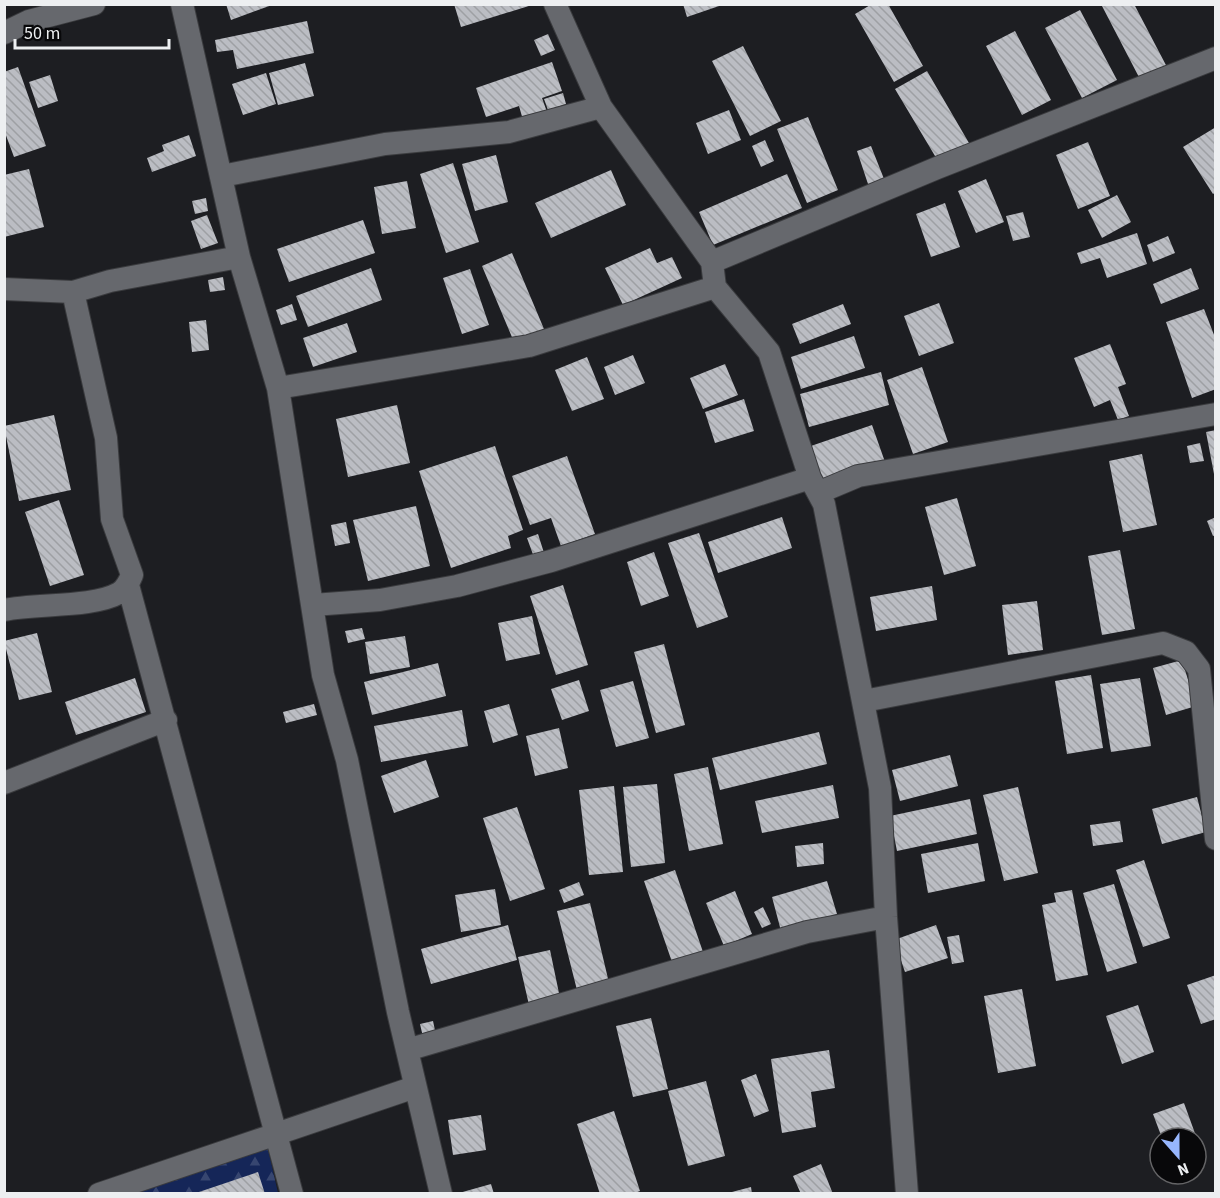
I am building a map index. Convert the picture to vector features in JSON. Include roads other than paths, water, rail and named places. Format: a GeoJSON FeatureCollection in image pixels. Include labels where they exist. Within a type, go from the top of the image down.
{"type":"FeatureCollection","features":[{"type":"Feature","properties":{"kind":"street"},"geometry":{"type":"LineString","coordinates":[[4,33],[29,21],[71,7],[94,4]]}},
{"type":"Feature","properties":{"kind":"street"},"geometry":{"type":"LineString","coordinates":[[182,4],[239,257],[278,388],[323,675],[347,760],[415,1087],[441,1194]]}},
{"type":"Feature","properties":{"kind":"street"},"geometry":{"type":"LineString","coordinates":[[555,4],[601,107],[712,262],[715,287],[769,352],[832,538],[880,788],[886,917],[907,1194]]}},
{"type":"Feature","properties":{"kind":"street"},"geometry":{"type":"LineString","coordinates":[[712,262],[937,168],[1215,58]]}},
{"type":"Feature","properties":{"kind":"street"},"geometry":{"type":"LineString","coordinates":[[222,176],[385,144],[509,132],[601,107]]}},
{"type":"Feature","properties":{"kind":"street"},"geometry":{"type":"LineString","coordinates":[[4,289],[74,292],[110,281],[239,257]]}},
{"type":"Feature","properties":{"kind":"street"},"geometry":{"type":"LineString","coordinates":[[278,388],[529,346],[715,287]]}},
{"type":"Feature","properties":{"kind":"street"},"geometry":{"type":"LineString","coordinates":[[4,610],[101,600],[120,593],[128,585],[132,574],[112,519],[106,438],[74,292]]}},
{"type":"Feature","properties":{"kind":"street"},"geometry":{"type":"LineString","coordinates":[[313,605],[380,600],[457,586],[815,485],[1215,414]]}},
{"type":"Feature","properties":{"kind":"street"},"geometry":{"type":"LineString","coordinates":[[128,585],[292,1194]]}},
{"type":"Feature","properties":{"kind":"street"},"geometry":{"type":"LineString","coordinates":[[864,701],[1162,643],[1185,652],[1199,669],[1212,754],[1215,839]]}},
{"type":"Feature","properties":{"kind":"street"},"geometry":{"type":"LineString","coordinates":[[4,783],[166,720]]}},
{"type":"Feature","properties":{"kind":"street"},"geometry":{"type":"LineString","coordinates":[[407,1050],[807,932],[886,917]]}},
{"type":"Feature","properties":{"kind":"street"},"geometry":{"type":"LineString","coordinates":[[99,1194],[415,1087]]}}]}
